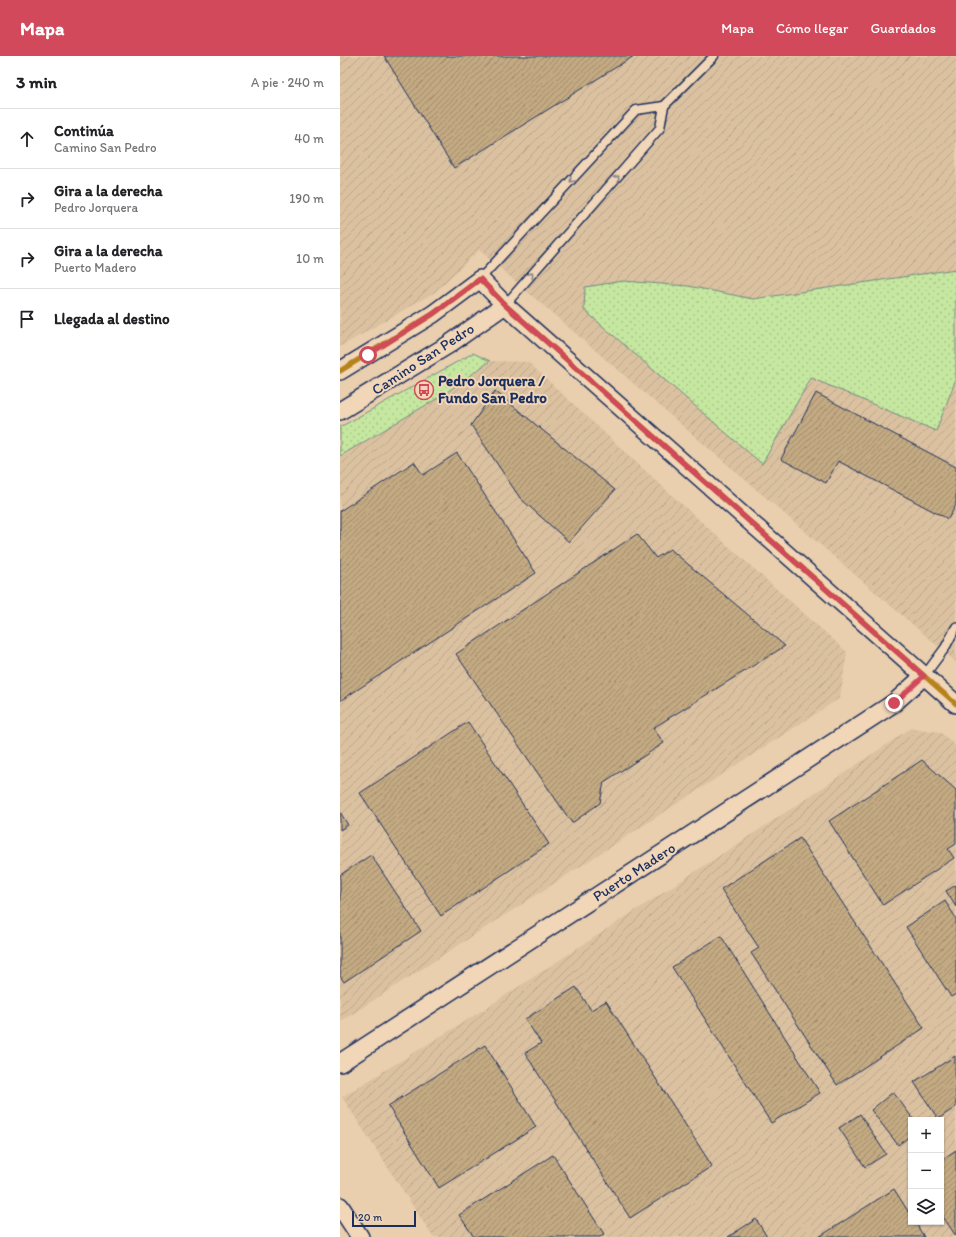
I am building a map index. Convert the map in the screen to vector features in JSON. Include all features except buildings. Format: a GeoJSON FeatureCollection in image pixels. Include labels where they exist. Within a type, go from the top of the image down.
{"type":"FeatureCollection","features":[{"type":"Feature","properties":{"kind":"street"},"geometry":{"type":"LineString","coordinates":[[340,371],[433,314],[480,279],[505,305],[956,704]]}},
{"type":"Feature","properties":{"kind":"street","name":"Camino San Pedro"},"geometry":{"type":"LineString","coordinates":[[340,411],[448,345],[505,305]]}},
{"type":"Feature","properties":{"kind":"street","name":"Puerto Madero"},"geometry":{"type":"LineString","coordinates":[[340,1063],[894,703],[924,676]]}},
{"type":"Feature","properties":{"kind":"street"},"geometry":{"type":"LineString","coordinates":[[340,1206],[360,1237]]}},
{"type":"Feature","properties":{"kind":"lane"},"geometry":{"type":"LineString","coordinates":[[505,305],[660,128],[664,106],[714,56]]}},
{"type":"Feature","properties":{"kind":"lane"},"geometry":{"type":"LineString","coordinates":[[480,279],[636,110],[664,106]]}},
{"type":"Feature","properties":{"kind":"lane"},"geometry":{"type":"LineString","coordinates":[[924,676],[945,648],[956,627]]}},
{"type":"Feature","properties":{"kind":"shaded area"},"geometry":{"type":"Polygon","coordinates":[[[340,56],[956,56],[956,662],[479,250],[435,292],[340,347],[340,56]]]}},
{"type":"Feature","properties":{"kind":"shaded area"},"geometry":{"type":"Polygon","coordinates":[[[490,361],[528,362],[677,500],[847,652],[840,698],[340,1022],[340,456],[443,395],[490,361]]]}},
{"type":"Feature","properties":{"kind":"shaded area"},"geometry":{"type":"Polygon","coordinates":[[[911,728],[940,732],[956,746],[956,1237],[433,1237],[342,1097],[483,1010],[797,805],[911,728]]]}},
{"type":"Feature","properties":{"kind":"green space"},"geometry":{"type":"Polygon","coordinates":[[[956,269],[956,379],[936,431],[811,378],[762,464],[584,310],[585,287],[623,281],[688,286],[753,299],[956,269]]]}},
{"type":"Feature","properties":{"kind":"green space"},"geometry":{"type":"Polygon","coordinates":[[[473,353],[490,361],[443,395],[340,456],[340,427],[473,353]]]}},
{"type":"Feature","properties":{"kind":"transit line","name":"10"},"geometry":{"type":"LineString","coordinates":[[340,371],[433,314],[480,279],[505,305],[956,704]]}},
{"type":"Feature","properties":{"kind":"place","name":"Pedro Jorquera / Fundo San Pedro"},"geometry":{"type":"Point","coordinates":[424,390]}},
{"type":"Feature","properties":{"kind":"route"},"geometry":{"type":"LineString","coordinates":[[368,355],[433,314],[480,279],[505,305],[924,676],[894,703]]}}]}
